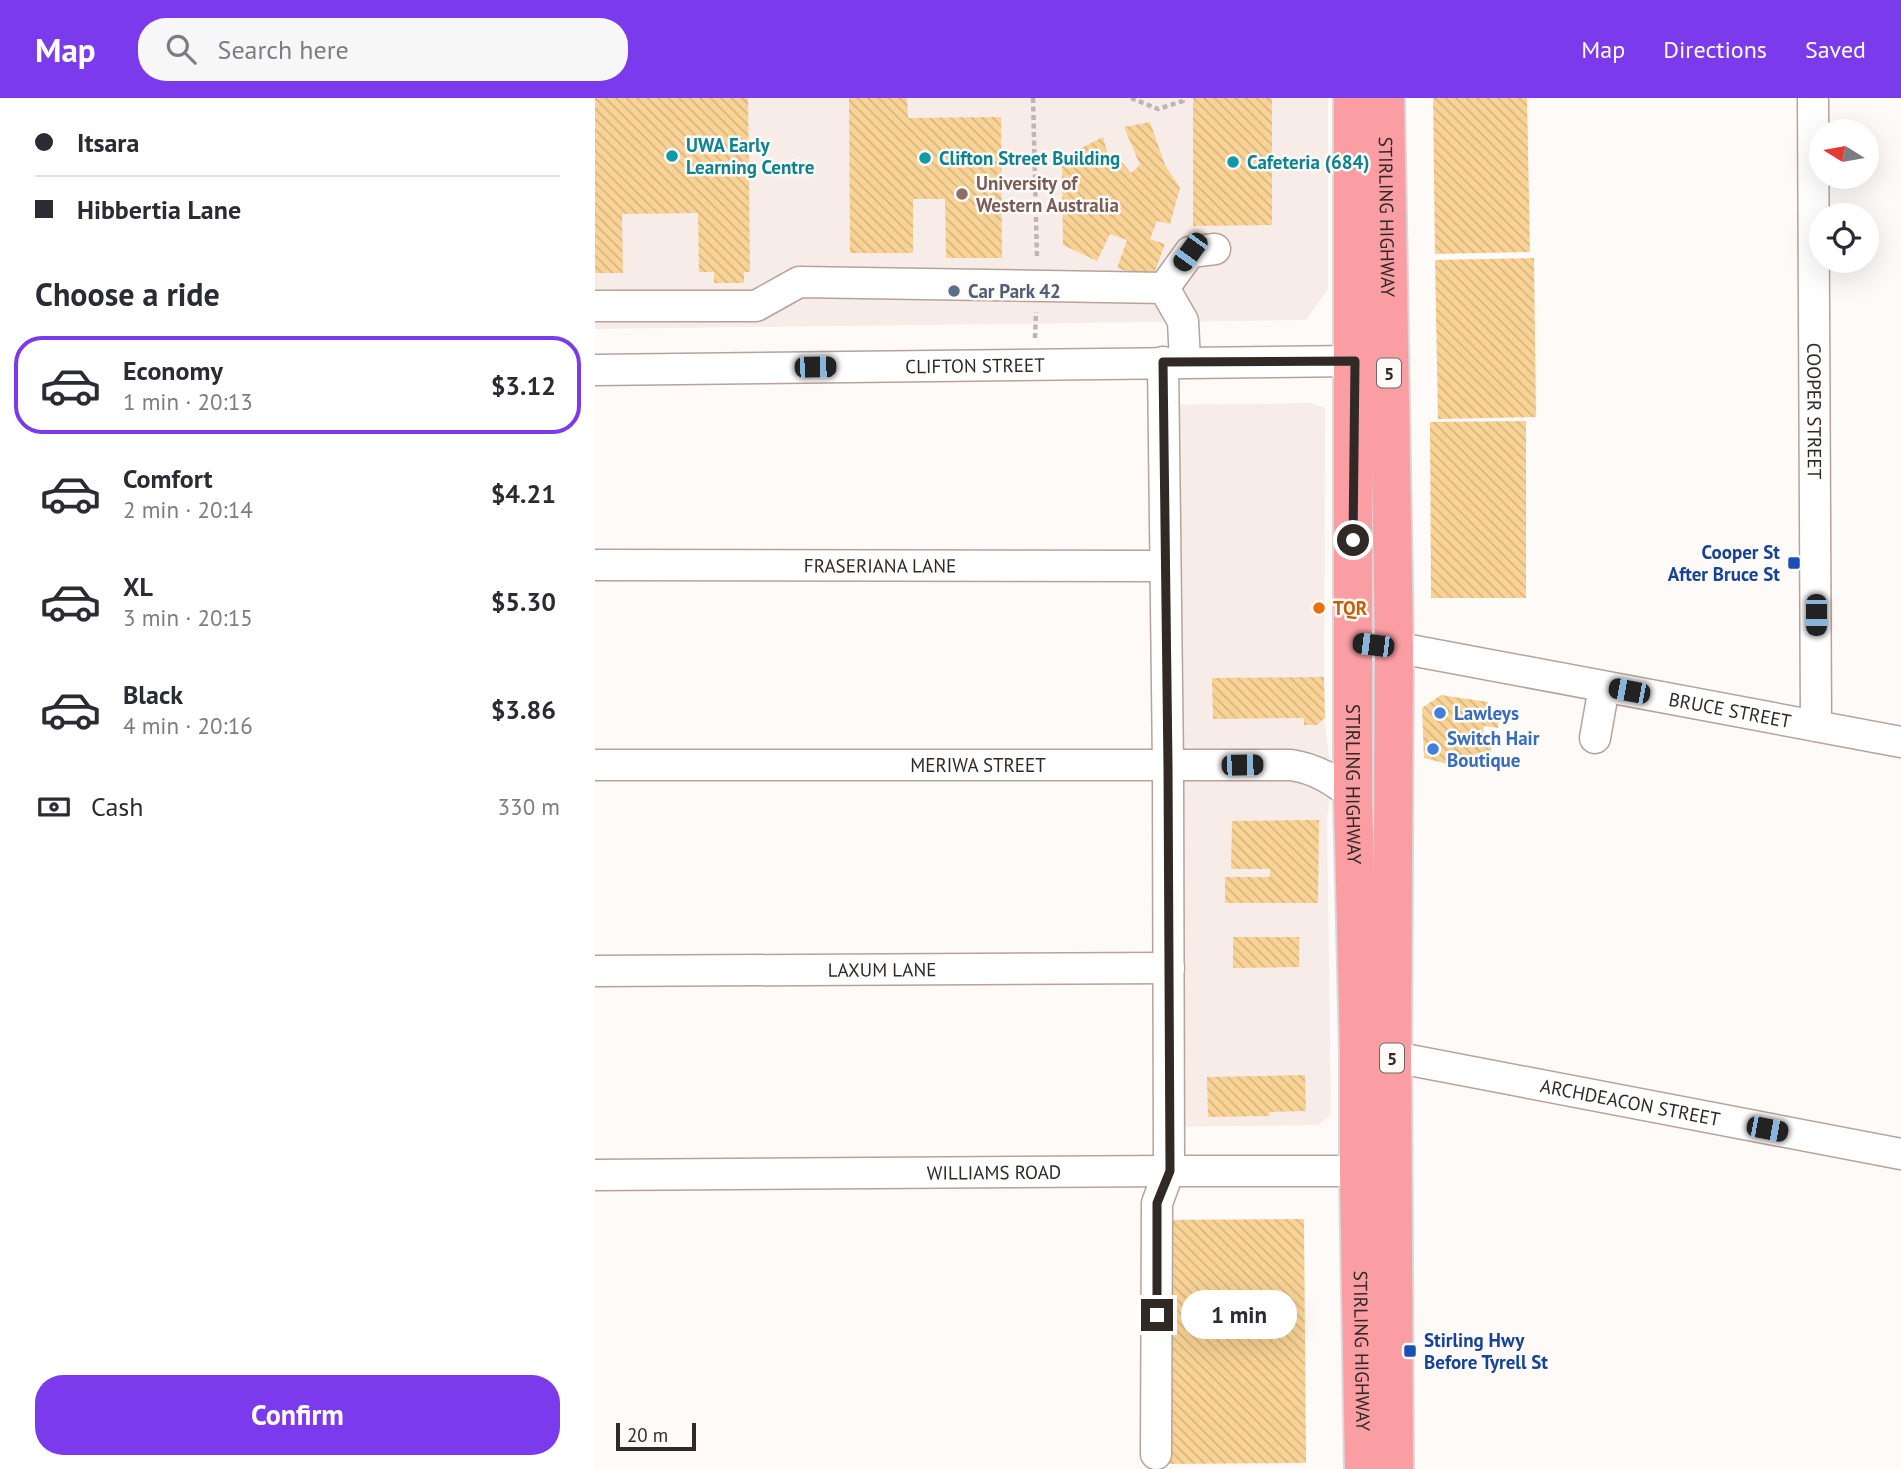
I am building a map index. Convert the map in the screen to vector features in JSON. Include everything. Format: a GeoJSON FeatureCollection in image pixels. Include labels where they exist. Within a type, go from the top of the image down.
{"type":"FeatureCollection","features":[{"type":"Feature","properties":{"kind":"highway","name":"STIRLING HIGHWAY"},"geometry":{"type":"LineString","coordinates":[[1353,98],[1353,795],[1375,1054]]}},
{"type":"Feature","properties":{"kind":"highway","name":"STIRLING HIGHWAY"},"geometry":{"type":"LineString","coordinates":[[1364,1469],[1376,1172],[1375,1054],[1394,648],[1385,98]]}},
{"type":"Feature","properties":{"kind":"highway","name":"STIRLING HIGHWAY"},"geometry":{"type":"LineString","coordinates":[[1376,1172],[1394,1469]]}},
{"type":"Feature","properties":{"kind":"street","name":"COOPER STREET"},"geometry":{"type":"LineString","coordinates":[[1813,98],[1816,726]]}},
{"type":"Feature","properties":{"kind":"street"},"geometry":{"type":"LineString","coordinates":[[1164,288],[1190,252],[1215,249]]}},
{"type":"Feature","properties":{"kind":"street"},"geometry":{"type":"LineString","coordinates":[[595,306],[756,306],[799,282],[1164,288]]}},
{"type":"Feature","properties":{"kind":"street"},"geometry":{"type":"LineString","coordinates":[[1156,1454],[1157,1203],[1170,1171],[1164,566],[1174,362],[1184,321],[1164,288]]}},
{"type":"Feature","properties":{"kind":"street","name":"CLIFTON STREET"},"geometry":{"type":"LineString","coordinates":[[595,370],[1355,361]]}},
{"type":"Feature","properties":{"kind":"street","name":"FRASERIANA LANE"},"geometry":{"type":"LineString","coordinates":[[595,565],[1164,566]]}},
{"type":"Feature","properties":{"kind":"street","name":"BRUCE STREET"},"geometry":{"type":"LineString","coordinates":[[1353,643],[1394,648],[1901,742]]}},
{"type":"Feature","properties":{"kind":"street"},"geometry":{"type":"LineString","coordinates":[[1595,738],[1604,687]]}},
{"type":"Feature","properties":{"kind":"street","name":"MERIWA STREET"},"geometry":{"type":"LineString","coordinates":[[595,765],[1291,765],[1311,768],[1332,778],[1353,795]]}},
{"type":"Feature","properties":{"kind":"street","name":"LAXUM LANE"},"geometry":{"type":"LineString","coordinates":[[595,971],[1169,968]]}},
{"type":"Feature","properties":{"kind":"street","name":"ARCHDEACON STREET"},"geometry":{"type":"LineString","coordinates":[[1375,1054],[1901,1154]]}},
{"type":"Feature","properties":{"kind":"street","name":"WILLIAMS ROAD"},"geometry":{"type":"LineString","coordinates":[[595,1175],[1376,1172]]}},
{"type":"Feature","properties":{"kind":"path"},"geometry":{"type":"LineString","coordinates":[[1033,98],[1038,285],[1034,364]]}},
{"type":"Feature","properties":{"kind":"path"},"geometry":{"type":"LineString","coordinates":[[1131,98],[1158,109],[1183,101],[1183,98]]}},
{"type":"Feature","properties":{"kind":"shaded area","name":"University of Western Australia"},"geometry":{"type":"Polygon","coordinates":[[[595,98],[1328,98],[1328,289],[1306,320],[595,329],[595,98]]]}},
{"type":"Feature","properties":{"kind":"shaded area"},"geometry":{"type":"Polygon","coordinates":[[[1311,403],[1325,408],[1324,717],[1332,778],[1327,819],[1331,1115],[1318,1125],[1169,1127],[1163,405],[1311,403]]]}},
{"type":"Feature","properties":{"kind":"building","name":"UWA Early Learning Centre"},"geometry":{"type":"Polygon","coordinates":[[[595,98],[748,98],[750,272],[744,272],[744,283],[714,283],[714,272],[699,272],[698,213],[622,214],[623,273],[595,273],[595,98]]]}},
{"type":"Feature","properties":{"kind":"building","name":"Clifton Street Building"},"geometry":{"type":"Polygon","coordinates":[[[849,98],[907,98],[908,118],[1001,117],[1002,258],[946,258],[945,199],[913,199],[913,253],[850,253],[849,98]]]}},
{"type":"Feature","properties":{"kind":"building","name":"Cafeteria (684)"},"geometry":{"type":"Polygon","coordinates":[[[1193,98],[1272,98],[1272,225],[1193,226],[1193,98]]]}},
{"type":"Feature","properties":{"kind":"building"},"geometry":{"type":"Polygon","coordinates":[[[1433,98],[1527,98],[1530,252],[1435,254],[1433,98]]]}},
{"type":"Feature","properties":{"kind":"building"},"geometry":{"type":"Polygon","coordinates":[[[1150,122],[1165,165],[1180,188],[1170,224],[1157,221],[1150,239],[1165,244],[1152,279],[1117,268],[1127,240],[1110,234],[1097,261],[1063,245],[1062,158],[1103,137],[1111,166],[1121,161],[1131,173],[1140,165],[1124,127],[1150,122]]]}},
{"type":"Feature","properties":{"kind":"building"},"geometry":{"type":"Polygon","coordinates":[[[1534,258],[1536,417],[1438,419],[1435,260],[1534,258]]]}},
{"type":"Feature","properties":{"kind":"building"},"geometry":{"type":"Polygon","coordinates":[[[1526,421],[1526,598],[1431,598],[1430,422],[1526,421]]]}},
{"type":"Feature","properties":{"kind":"building"},"geometry":{"type":"Polygon","coordinates":[[[1324,677],[1325,718],[1317,725],[1304,725],[1304,718],[1213,719],[1212,678],[1324,677]]]}},
{"type":"Feature","properties":{"kind":"building"},"geometry":{"type":"Polygon","coordinates":[[[1441,695],[1488,702],[1487,708],[1500,710],[1498,728],[1484,726],[1483,735],[1493,736],[1488,768],[1458,763],[1455,766],[1424,758],[1422,708],[1441,695]]]}},
{"type":"Feature","properties":{"kind":"building"},"geometry":{"type":"Polygon","coordinates":[[[1319,820],[1318,903],[1225,903],[1225,877],[1270,877],[1270,869],[1231,869],[1232,821],[1319,820]]]}},
{"type":"Feature","properties":{"kind":"building"},"geometry":{"type":"Polygon","coordinates":[[[1233,937],[1299,937],[1299,967],[1233,968],[1233,937]]]}},
{"type":"Feature","properties":{"kind":"building"},"geometry":{"type":"Polygon","coordinates":[[[1305,1075],[1306,1111],[1269,1112],[1269,1116],[1208,1117],[1207,1077],[1305,1075]]]}},
{"type":"Feature","properties":{"kind":"building"},"geometry":{"type":"Polygon","coordinates":[[[1304,1219],[1306,1463],[1160,1464],[1167,1220],[1304,1219]]]}},
{"type":"Feature","properties":{"kind":"place","name":"UWA Early Learning Centre"},"geometry":{"type":"Point","coordinates":[672,156]}},
{"type":"Feature","properties":{"kind":"place","name":"Clifton Street Building"},"geometry":{"type":"Point","coordinates":[925,158]}},
{"type":"Feature","properties":{"kind":"place","name":"Cafeteria (684)"},"geometry":{"type":"Point","coordinates":[1233,162]}},
{"type":"Feature","properties":{"kind":"place","name":"University of Western Australia"},"geometry":{"type":"Point","coordinates":[962,194]}},
{"type":"Feature","properties":{"kind":"place","name":"Car Park 42"},"geometry":{"type":"Point","coordinates":[954,291]}},
{"type":"Feature","properties":{"kind":"place","name":"Cooper St After Bruce St"},"geometry":{"type":"Point","coordinates":[1794,563]}},
{"type":"Feature","properties":{"kind":"place","name":"TQR"},"geometry":{"type":"Point","coordinates":[1319,608]}},
{"type":"Feature","properties":{"kind":"place","name":"Lawleys"},"geometry":{"type":"Point","coordinates":[1440,713]}},
{"type":"Feature","properties":{"kind":"place","name":"Switch Hair Boutique"},"geometry":{"type":"Point","coordinates":[1433,749]}},
{"type":"Feature","properties":{"kind":"place","name":"Stirling Hwy Before Tyrell St"},"geometry":{"type":"Point","coordinates":[1410,1351]}},
{"type":"Feature","properties":{"kind":"route"},"geometry":{"type":"LineString","coordinates":[[1157,1315],[1157,1203],[1170,1171],[1163,362],[1355,361],[1353,540]]}}]}
